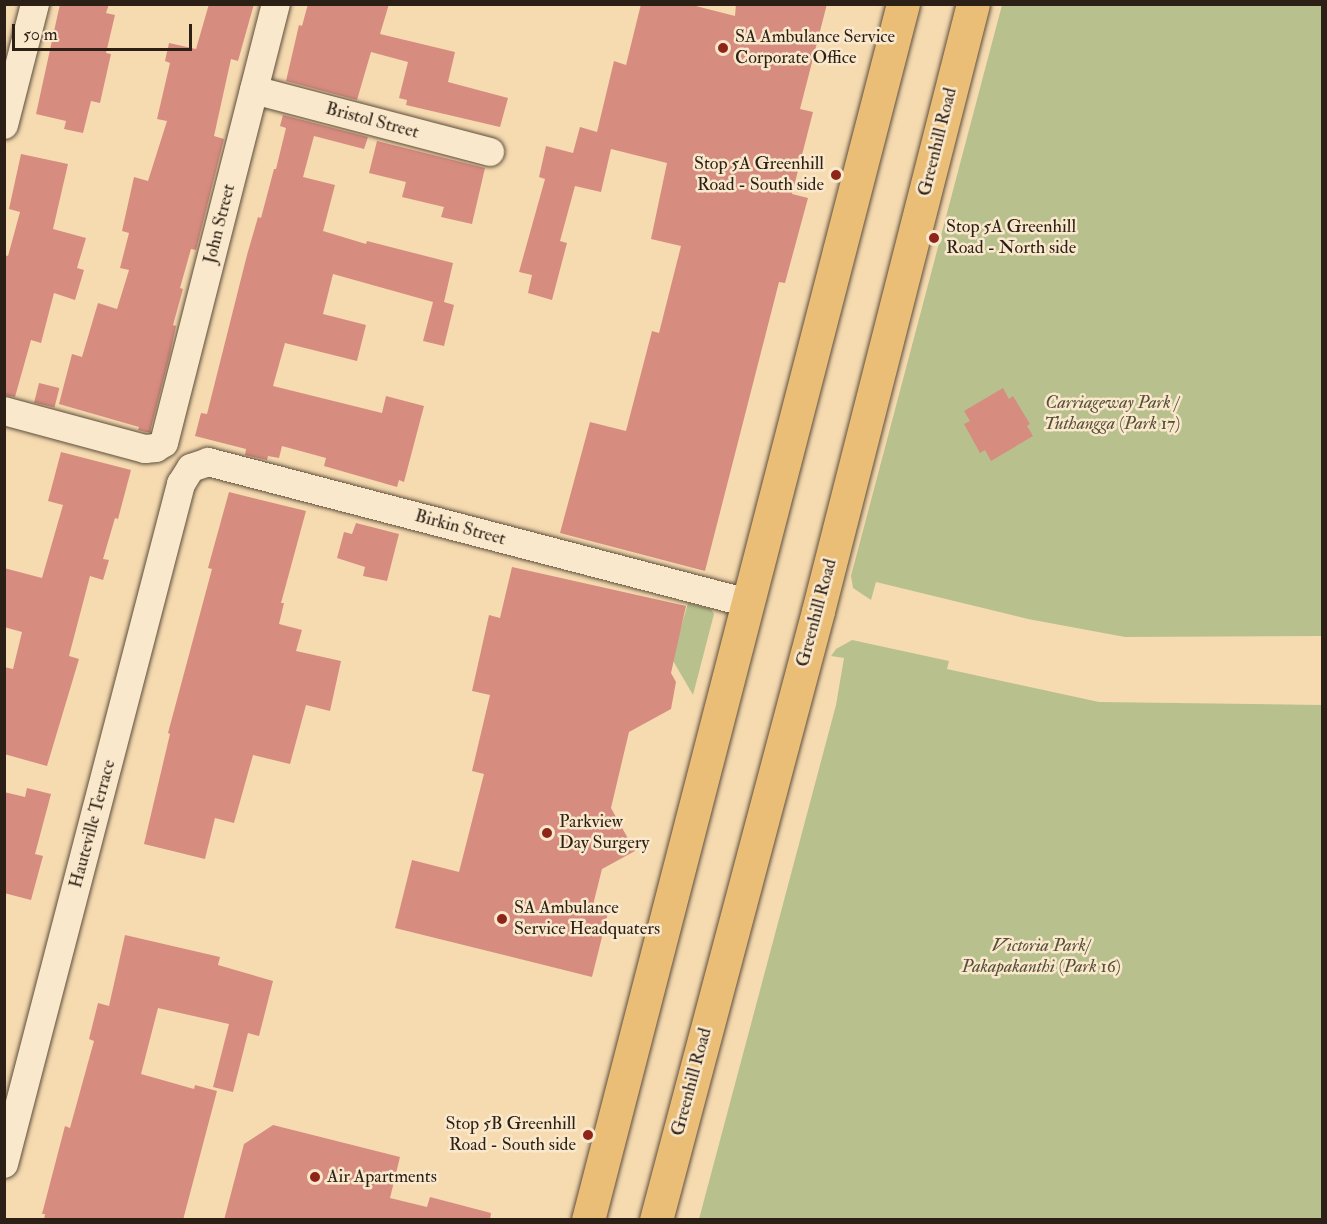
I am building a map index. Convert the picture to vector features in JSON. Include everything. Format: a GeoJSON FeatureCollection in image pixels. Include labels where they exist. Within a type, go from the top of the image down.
{"type":"FeatureCollection","features":[{"type":"Feature","properties":{"kind":"highway"},"geometry":{"type":"LineString","coordinates":[[588,1220],[903,4]]}},
{"type":"Feature","properties":{"kind":"highway","name":"Greenhill Road"},"geometry":{"type":"LineString","coordinates":[[656,1220],[815,622],[973,4]]}},
{"type":"Feature","properties":{"kind":"street"},"geometry":{"type":"LineString","coordinates":[[4,125],[35,4]]}},
{"type":"Feature","properties":{"kind":"street","name":"John Street"},"geometry":{"type":"LineString","coordinates":[[4,411],[145,449],[156,448],[164,443],[276,4]]}},
{"type":"Feature","properties":{"kind":"street","name":"Bristol Street"},"geometry":{"type":"LineString","coordinates":[[254,90],[490,152]]}},
{"type":"Feature","properties":{"kind":"street","name":"Birkin Street"},"geometry":{"type":"LineString","coordinates":[[181,484],[191,468],[208,462],[748,603]]}},
{"type":"Feature","properties":{"kind":"street","name":"Hauteville Terrace"},"geometry":{"type":"LineString","coordinates":[[4,1164],[181,484]]}},
{"type":"Feature","properties":{"kind":"green space","name":"Carriageway Park / Tuthangga (Park 17)"},"geometry":{"type":"Polygon","coordinates":[[[1002,5],[1322,5],[1322,636],[1125,637],[1028,619],[876,582],[871,600],[853,588],[851,576],[1002,5]]]}},
{"type":"Feature","properties":{"kind":"green space"},"geometry":{"type":"Polygon","coordinates":[[[688,603],[711,609],[714,614],[693,695],[672,659],[688,603]]]}},
{"type":"Feature","properties":{"kind":"green space","name":"Victoria Park/ Pakapakanthi (Park 16)"},"geometry":{"type":"Polygon","coordinates":[[[852,640],[949,661],[947,669],[1099,702],[1322,705],[1322,1219],[699,1219],[836,705],[844,658],[831,656],[836,649],[852,640]]]}},
{"type":"Feature","properties":{"kind":"building"},"geometry":{"type":"Polygon","coordinates":[[[60,4],[109,4],[106,13],[115,15],[106,53],[111,54],[100,103],[91,101],[83,133],[64,129],[66,121],[36,114],[60,4]]]}},
{"type":"Feature","properties":{"kind":"building"},"geometry":{"type":"Polygon","coordinates":[[[209,4],[254,4],[238,61],[231,59],[214,136],[224,139],[196,250],[191,249],[180,288],[183,289],[173,325],[176,326],[170,354],[150,432],[146,432],[138,430],[139,427],[59,404],[72,354],[82,357],[98,303],[117,309],[129,270],[120,268],[129,233],[122,231],[134,177],[148,181],[167,121],[157,119],[170,63],[165,61],[169,43],[196,49],[209,4]]]}},
{"type":"Feature","properties":{"kind":"building"},"geometry":{"type":"Polygon","coordinates":[[[308,4],[389,4],[380,34],[455,52],[448,82],[508,98],[500,127],[406,105],[407,100],[399,98],[408,62],[371,52],[357,100],[286,81],[299,25],[302,26],[308,4]]]}},
{"type":"Feature","properties":{"kind":"building"},"geometry":{"type":"Polygon","coordinates":[[[641,4],[688,4],[735,16],[736,4],[827,4],[800,109],[813,112],[792,194],[808,198],[785,283],[779,282],[705,571],[560,533],[590,422],[626,431],[652,331],[659,333],[681,246],[651,239],[667,163],[611,149],[601,192],[575,186],[560,241],[567,243],[552,300],[528,293],[532,275],[519,272],[545,179],[539,177],[546,146],[573,153],[580,127],[597,132],[614,61],[626,65],[641,4]]]}},
{"type":"Feature","properties":{"kind":"building"},"geometry":{"type":"Polygon","coordinates":[[[283,115],[368,137],[364,149],[314,136],[303,177],[335,185],[323,231],[366,244],[367,241],[453,263],[444,302],[454,305],[444,346],[423,341],[433,302],[333,274],[323,314],[366,325],[357,361],[285,343],[273,386],[382,413],[386,396],[424,406],[404,482],[399,480],[397,487],[324,466],[326,458],[282,446],[279,458],[268,456],[267,460],[245,455],[246,449],[195,436],[201,413],[207,414],[247,255],[258,217],[261,218],[274,169],[276,169],[286,128],[280,126],[283,115]]]}},
{"type":"Feature","properties":{"kind":"building"},"geometry":{"type":"Polygon","coordinates":[[[377,141],[485,168],[472,224],[441,217],[444,207],[402,197],[406,182],[369,173],[377,141]]]}},
{"type":"Feature","properties":{"kind":"building"},"geometry":{"type":"Polygon","coordinates":[[[21,154],[68,164],[53,229],[86,238],[77,268],[84,270],[75,300],[54,293],[41,343],[31,340],[15,397],[4,395],[4,255],[8,256],[20,212],[9,209],[21,154]]]}},
{"type":"Feature","properties":{"kind":"building"},"geometry":{"type":"Polygon","coordinates":[[[39,383],[59,388],[55,407],[34,402],[39,383]]]}},
{"type":"Feature","properties":{"kind":"building"},"geometry":{"type":"Polygon","coordinates":[[[1003,388],[1009,399],[1013,396],[1030,424],[1027,426],[1033,436],[991,461],[985,450],[980,453],[964,424],[970,421],[964,411],[1003,388]]]}},
{"type":"Feature","properties":{"kind":"building"},"geometry":{"type":"Polygon","coordinates":[[[61,452],[131,470],[118,519],[115,518],[103,559],[109,560],[103,580],[90,576],[69,656],[79,659],[47,766],[4,754],[4,667],[13,669],[22,632],[4,627],[4,568],[42,578],[63,505],[48,501],[61,452]]]}},
{"type":"Feature","properties":{"kind":"building"},"geometry":{"type":"Polygon","coordinates":[[[229,492],[306,511],[281,603],[284,603],[279,624],[302,630],[296,651],[341,661],[330,711],[306,705],[290,764],[253,755],[234,823],[215,818],[205,859],[144,844],[170,734],[168,733],[212,569],[208,568],[229,492]]]}},
{"type":"Feature","properties":{"kind":"building"},"geometry":{"type":"Polygon","coordinates":[[[356,523],[399,534],[387,581],[363,576],[365,567],[337,558],[344,532],[352,534],[356,523]]]}},
{"type":"Feature","properties":{"kind":"building"},"geometry":{"type":"Polygon","coordinates":[[[512,567],[686,606],[671,673],[676,682],[671,709],[629,732],[611,808],[635,851],[602,869],[593,905],[609,909],[592,977],[395,928],[412,860],[459,872],[484,774],[472,771],[490,695],[472,691],[489,615],[500,618],[512,567]]]}},
{"type":"Feature","properties":{"kind":"building"},"geometry":{"type":"Polygon","coordinates":[[[27,788],[51,794],[35,854],[43,856],[31,900],[4,893],[4,792],[25,797],[27,788]]]}},
{"type":"Feature","properties":{"kind":"building"},"geometry":{"type":"Polygon","coordinates":[[[125,935],[220,957],[218,965],[273,981],[259,1036],[248,1033],[233,1092],[213,1087],[229,1024],[158,1008],[141,1074],[194,1089],[195,1085],[217,1091],[183,1220],[44,1220],[45,1214],[42,1214],[65,1126],[70,1128],[94,1041],[89,1039],[98,1003],[109,1006],[125,935]]]}},
{"type":"Feature","properties":{"kind":"building","name":"Air Apartments"},"geometry":{"type":"Polygon","coordinates":[[[273,1125],[400,1157],[390,1198],[427,1207],[430,1197],[491,1213],[490,1220],[224,1220],[244,1144],[273,1125]]]}},
{"type":"Feature","properties":{"kind":"place","name":"SA Ambulance Service Corporate Office"},"geometry":{"type":"Point","coordinates":[723,48]}},
{"type":"Feature","properties":{"kind":"place","name":"Stop 5A Greenhill Road - South side"},"geometry":{"type":"Point","coordinates":[836,175]}},
{"type":"Feature","properties":{"kind":"place","name":"Stop 5A Greenhill Road - North side"},"geometry":{"type":"Point","coordinates":[934,238]}},
{"type":"Feature","properties":{"kind":"place","name":"Parkview Day Surgery"},"geometry":{"type":"Point","coordinates":[547,833]}},
{"type":"Feature","properties":{"kind":"place","name":"SA Ambulance Service Headquaters"},"geometry":{"type":"Point","coordinates":[502,919]}},
{"type":"Feature","properties":{"kind":"place","name":"Stop 5B Greenhill Road - South side"},"geometry":{"type":"Point","coordinates":[588,1135]}},
{"type":"Feature","properties":{"kind":"place","name":"Air Apartments"},"geometry":{"type":"Point","coordinates":[315,1177]}}]}
